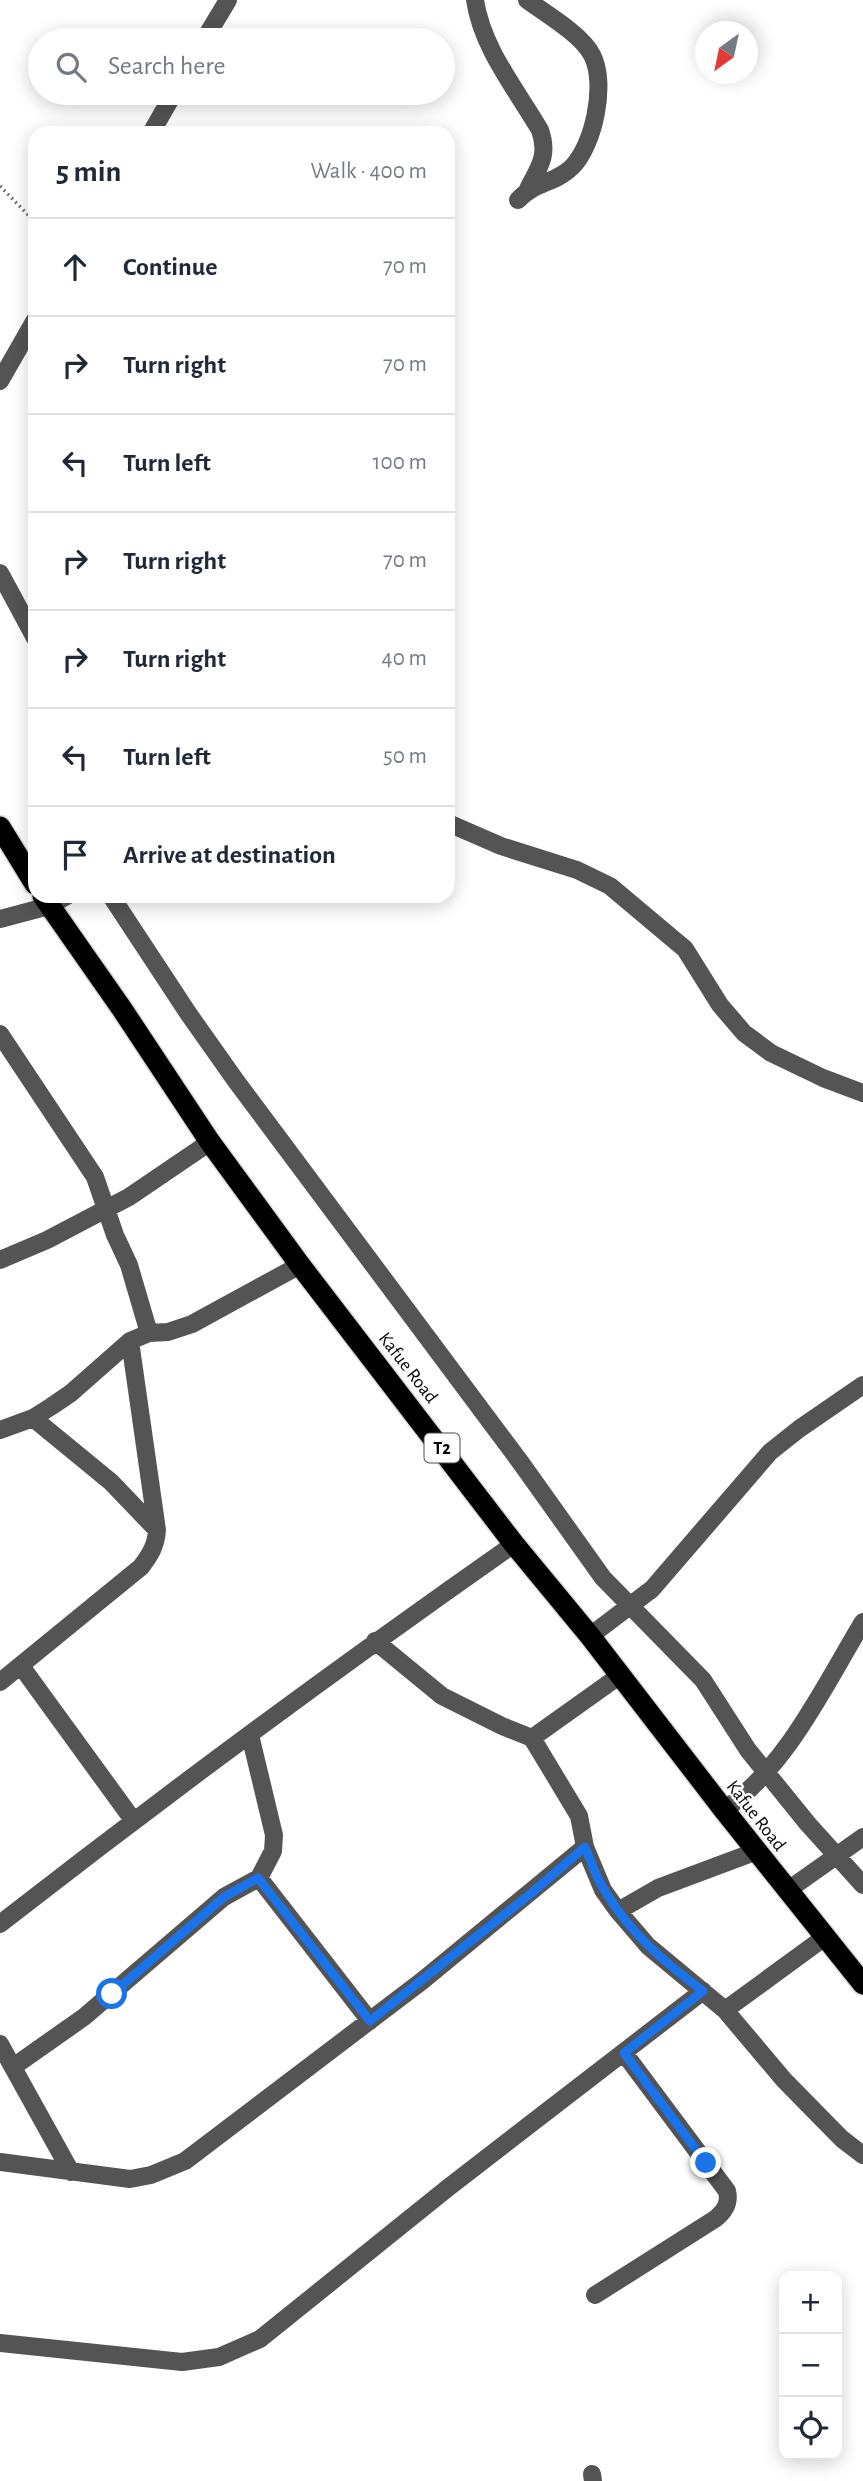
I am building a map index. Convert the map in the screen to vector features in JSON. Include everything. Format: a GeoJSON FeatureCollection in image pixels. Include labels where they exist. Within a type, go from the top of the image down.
{"type":"FeatureCollection","features":[{"type":"Feature","properties":{"kind":"highway"},"geometry":{"type":"LineString","coordinates":[[0,827],[28,873]]}},
{"type":"Feature","properties":{"kind":"highway","name":"Kafue Road"},"geometry":{"type":"LineString","coordinates":[[56,903],[210,1142],[300,1265],[514,1544],[590,1636],[863,1984]]}},
{"type":"Feature","properties":{"kind":"street"},"geometry":{"type":"LineString","coordinates":[[211,28],[228,0]]}},
{"type":"Feature","properties":{"kind":"street"},"geometry":{"type":"LineString","coordinates":[[475,0],[492,51],[540,130],[545,145],[542,162],[523,194],[559,177],[573,166],[590,141],[596,117],[598,81],[593,55],[577,38],[527,0]]}},
{"type":"Feature","properties":{"kind":"street"},"geometry":{"type":"LineString","coordinates":[[155,126],[167,105]]}},
{"type":"Feature","properties":{"kind":"street"},"geometry":{"type":"LineString","coordinates":[[0,381],[28,332]]}},
{"type":"Feature","properties":{"kind":"street"},"geometry":{"type":"LineString","coordinates":[[0,573],[28,625]]}},
{"type":"Feature","properties":{"kind":"street"},"geometry":{"type":"LineString","coordinates":[[455,826],[501,846],[577,870],[610,886],[685,949],[720,1004],[744,1033],[771,1053],[823,1078],[863,1093]]}},
{"type":"Feature","properties":{"kind":"street"},"geometry":{"type":"LineString","coordinates":[[0,919],[42,903]]}},
{"type":"Feature","properties":{"kind":"street"},"geometry":{"type":"LineString","coordinates":[[116,903],[236,1081],[529,1473],[603,1578],[703,1681],[767,1774],[863,1885]]}},
{"type":"Feature","properties":{"kind":"street"},"geometry":{"type":"LineString","coordinates":[[0,1034],[95,1177],[129,1265],[149,1333]]}},
{"type":"Feature","properties":{"kind":"street"},"geometry":{"type":"LineString","coordinates":[[0,1260],[107,1209],[155,1181],[210,1142]]}},
{"type":"Feature","properties":{"kind":"street"},"geometry":{"type":"LineString","coordinates":[[0,1430],[33,1418],[71,1393],[130,1341],[149,1333],[168,1332],[192,1324],[300,1265]]}},
{"type":"Feature","properties":{"kind":"street"},"geometry":{"type":"LineString","coordinates":[[0,1682],[141,1567],[152,1553],[157,1530],[130,1341]]}},
{"type":"Feature","properties":{"kind":"street"},"geometry":{"type":"LineString","coordinates":[[590,1636],[652,1589],[674,1567],[770,1452],[863,1385]]}},
{"type":"Feature","properties":{"kind":"street"},"geometry":{"type":"LineString","coordinates":[[33,1418],[111,1482],[157,1530]]}},
{"type":"Feature","properties":{"kind":"street"},"geometry":{"type":"LineString","coordinates":[[0,1924],[133,1820],[375,1641],[514,1544]]}},
{"type":"Feature","properties":{"kind":"street"},"geometry":{"type":"LineString","coordinates":[[724,1810],[767,1774],[797,1731],[863,1622]]}},
{"type":"Feature","properties":{"kind":"street"},"geometry":{"type":"LineString","coordinates":[[375,1641],[442,1696],[532,1738],[579,1816],[585,1847],[603,1889],[618,1911],[648,1946],[725,2011],[784,2080],[842,2139],[863,2155]]}},
{"type":"Feature","properties":{"kind":"street"},"geometry":{"type":"LineString","coordinates":[[21,1666],[133,1820]]}},
{"type":"Feature","properties":{"kind":"street"},"geometry":{"type":"LineString","coordinates":[[532,1738],[619,1676]]}},
{"type":"Feature","properties":{"kind":"street"},"geometry":{"type":"LineString","coordinates":[[13,2067],[84,2017],[224,1897],[258,1878],[273,1851],[274,1835],[250,1735]]}},
{"type":"Feature","properties":{"kind":"street"},"geometry":{"type":"LineString","coordinates":[[788,1890],[863,1837]]}},
{"type":"Feature","properties":{"kind":"street"},"geometry":{"type":"LineString","coordinates":[[0,2162],[130,2179],[151,2175],[185,2161],[370,2021],[585,1847]]}},
{"type":"Feature","properties":{"kind":"street"},"geometry":{"type":"LineString","coordinates":[[618,1911],[658,1888],[757,1851]]}},
{"type":"Feature","properties":{"kind":"street"},"geometry":{"type":"LineString","coordinates":[[258,1878],[370,2021]]}},
{"type":"Feature","properties":{"kind":"street"},"geometry":{"type":"LineString","coordinates":[[725,2011],[825,1937]]}},
{"type":"Feature","properties":{"kind":"street"},"geometry":{"type":"LineString","coordinates":[[0,2343],[181,2362],[219,2357],[260,2339],[449,2187],[703,1991]]}},
{"type":"Feature","properties":{"kind":"street"},"geometry":{"type":"LineString","coordinates":[[0,2044],[71,2172]]}},
{"type":"Feature","properties":{"kind":"street"},"geometry":{"type":"LineString","coordinates":[[594,2295],[715,2219],[727,2205],[729,2198],[727,2191],[624,2053]]}},
{"type":"Feature","properties":{"kind":"path"},"geometry":{"type":"LineString","coordinates":[[0,186],[28,215]]}},
{"type":"Feature","properties":{"kind":"route"},"geometry":{"type":"LineString","coordinates":[[112,1994],[224,1897],[258,1878],[370,2021],[585,1847],[603,1889],[618,1911],[648,1946],[703,1991],[624,2053],[706,2163]]}}]}
